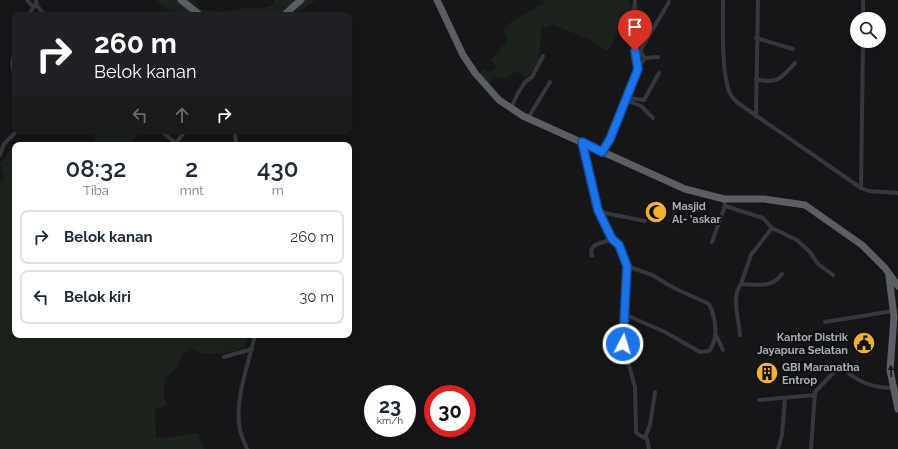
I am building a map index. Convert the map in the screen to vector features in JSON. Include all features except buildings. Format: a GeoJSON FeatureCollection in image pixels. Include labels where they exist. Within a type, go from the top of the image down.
{"type":"FeatureCollection","features":[{"type":"Feature","properties":{"kind":"highway"},"geometry":{"type":"LineString","coordinates":[[181,0],[196,12]]}},
{"type":"Feature","properties":{"kind":"highway"},"geometry":{"type":"LineString","coordinates":[[287,12],[301,0]]}},
{"type":"Feature","properties":{"kind":"highway"},"geometry":{"type":"LineString","coordinates":[[437,0],[463,55],[475,73],[486,88],[511,108],[528,118],[602,152],[685,188],[724,202],[764,198],[805,205],[862,245],[885,268],[898,286]]}},
{"type":"Feature","properties":{"kind":"highway"},"geometry":{"type":"LineString","coordinates":[[889,275],[895,313],[890,370],[898,409]]}},
{"type":"Feature","properties":{"kind":"street"},"geometry":{"type":"LineString","coordinates":[[27,0],[35,3],[42,12]]}},
{"type":"Feature","properties":{"kind":"street"},"geometry":{"type":"LineString","coordinates":[[635,0],[632,42],[639,67]]}},
{"type":"Feature","properties":{"kind":"street"},"geometry":{"type":"LineString","coordinates":[[722,0],[725,59],[728,90],[730,95],[756,116],[861,188],[869,191],[898,193]]}},
{"type":"Feature","properties":{"kind":"street"},"geometry":{"type":"LineString","coordinates":[[756,116],[756,38],[758,0]]}},
{"type":"Feature","properties":{"kind":"street"},"geometry":{"type":"LineString","coordinates":[[863,0],[863,12]]}},
{"type":"Feature","properties":{"kind":"street"},"geometry":{"type":"LineString","coordinates":[[645,58],[641,53],[641,49],[670,2]]}},
{"type":"Feature","properties":{"kind":"street"},"geometry":{"type":"LineString","coordinates":[[30,12],[35,3]]}},
{"type":"Feature","properties":{"kind":"street"},"geometry":{"type":"LineString","coordinates":[[756,38],[793,49]]}},
{"type":"Feature","properties":{"kind":"street"},"geometry":{"type":"LineString","coordinates":[[861,188],[863,48]]}},
{"type":"Feature","properties":{"kind":"street"},"geometry":{"type":"LineString","coordinates":[[511,108],[518,93],[525,82],[532,77],[543,56]]}},
{"type":"Feature","properties":{"kind":"street"},"geometry":{"type":"LineString","coordinates":[[645,58],[658,57]]}},
{"type":"Feature","properties":{"kind":"street"},"geometry":{"type":"LineString","coordinates":[[602,152],[639,67],[645,58]]}},
{"type":"Feature","properties":{"kind":"street"},"geometry":{"type":"LineString","coordinates":[[756,79],[769,83],[780,78],[795,63]]}},
{"type":"Feature","properties":{"kind":"street"},"geometry":{"type":"LineString","coordinates":[[626,99],[644,100],[659,73]]}},
{"type":"Feature","properties":{"kind":"street"},"geometry":{"type":"LineString","coordinates":[[528,118],[550,82]]}},
{"type":"Feature","properties":{"kind":"street"},"geometry":{"type":"LineString","coordinates":[[626,99],[641,106],[653,118]]}},
{"type":"Feature","properties":{"kind":"street"},"geometry":{"type":"LineString","coordinates":[[0,155],[4,144],[14,134]]}},
{"type":"Feature","properties":{"kind":"street"},"geometry":{"type":"LineString","coordinates":[[165,134],[175,142]]}},
{"type":"Feature","properties":{"kind":"street"},"geometry":{"type":"LineString","coordinates":[[582,142],[600,212],[612,239],[619,245],[627,266],[626,315],[623,344],[635,387],[636,432],[639,436],[646,438]]}},
{"type":"Feature","properties":{"kind":"street"},"geometry":{"type":"LineString","coordinates":[[712,242],[724,202],[763,218],[772,228],[797,240],[810,252],[818,264],[833,276]]}},
{"type":"Feature","properties":{"kind":"street"},"geometry":{"type":"LineString","coordinates":[[600,212],[645,221]]}},
{"type":"Feature","properties":{"kind":"street"},"geometry":{"type":"LineString","coordinates":[[740,335],[736,302],[737,292],[751,255],[772,228]]}},
{"type":"Feature","properties":{"kind":"street"},"geometry":{"type":"LineString","coordinates":[[592,256],[591,250],[595,245],[612,239]]}},
{"type":"Feature","properties":{"kind":"street"},"geometry":{"type":"LineString","coordinates":[[627,266],[652,275],[674,288],[709,304],[713,316],[716,335],[723,350]]}},
{"type":"Feature","properties":{"kind":"street"},"geometry":{"type":"LineString","coordinates":[[741,284],[767,285],[777,281],[782,274]]}},
{"type":"Feature","properties":{"kind":"street"},"geometry":{"type":"LineString","coordinates":[[825,322],[895,313]]}},
{"type":"Feature","properties":{"kind":"street"},"geometry":{"type":"LineString","coordinates":[[626,315],[665,332],[700,352],[709,351],[715,342],[716,335]]}},
{"type":"Feature","properties":{"kind":"street"},"geometry":{"type":"LineString","coordinates":[[247,449],[239,424],[238,415],[254,338]]}},
{"type":"Feature","properties":{"kind":"street"},"geometry":{"type":"LineString","coordinates":[[224,357],[252,349]]}},
{"type":"Feature","properties":{"kind":"street"},"geometry":{"type":"LineString","coordinates":[[811,449],[816,390],[839,368],[861,383],[880,388],[893,388]]}},
{"type":"Feature","properties":{"kind":"street"},"geometry":{"type":"LineString","coordinates":[[649,449],[646,438],[650,425],[655,392]]}},
{"type":"Feature","properties":{"kind":"street"},"geometry":{"type":"LineString","coordinates":[[759,400],[815,395]]}},
{"type":"Feature","properties":{"kind":"street"},"geometry":{"type":"LineString","coordinates":[[778,449],[782,435],[785,398]]}},
{"type":"Feature","properties":{"kind":"shaded area"},"geometry":{"type":"Polygon","coordinates":[[[156,0],[196,0],[195,2],[201,9],[219,12],[170,12],[156,0]]]}},
{"type":"Feature","properties":{"kind":"shaded area"},"geometry":{"type":"Polygon","coordinates":[[[274,0],[315,0],[300,12],[294,12],[297,9],[294,5],[281,12],[219,12],[246,8],[268,7],[274,4],[274,0]]]}},
{"type":"Feature","properties":{"kind":"shaded area"},"geometry":{"type":"Polygon","coordinates":[[[543,0],[628,0],[631,5],[638,5],[646,12],[648,19],[644,20],[636,34],[631,35],[620,29],[608,51],[586,38],[552,24],[549,27],[541,27],[538,61],[531,73],[526,78],[515,71],[506,78],[495,77],[486,85],[479,76],[483,69],[491,72],[497,67],[491,60],[508,40],[503,31],[505,26],[544,3],[543,0]]]}},
{"type":"Feature","properties":{"kind":"shaded area"},"geometry":{"type":"Polygon","coordinates":[[[95,134],[138,134],[131,142],[94,142],[95,134]]]}},
{"type":"Feature","properties":{"kind":"shaded area"},"geometry":{"type":"Polygon","coordinates":[[[12,148],[12,338],[248,338],[245,348],[233,352],[210,354],[196,351],[191,348],[181,356],[177,368],[166,377],[163,392],[166,405],[155,410],[156,439],[198,433],[204,449],[0,449],[0,182],[5,178],[0,164],[12,148]]]}},
{"type":"Feature","properties":{"kind":"place","name":"Masjid Al- 'askar"},"geometry":{"type":"Point","coordinates":[656,212]}},
{"type":"Feature","properties":{"kind":"place","name":"Kantor Distrik Jayapura Selatan"},"geometry":{"type":"Point","coordinates":[864,343]}},
{"type":"Feature","properties":{"kind":"place","name":"GBI Maranatha Entrop"},"geometry":{"type":"Point","coordinates":[767,373]}},
{"type":"Feature","properties":{"kind":"route"},"geometry":{"type":"LineString","coordinates":[[623,344],[626,315],[625,304],[627,266],[619,245],[612,239],[598,210],[582,142],[602,152],[610,139],[639,67],[635,51]]}}]}
